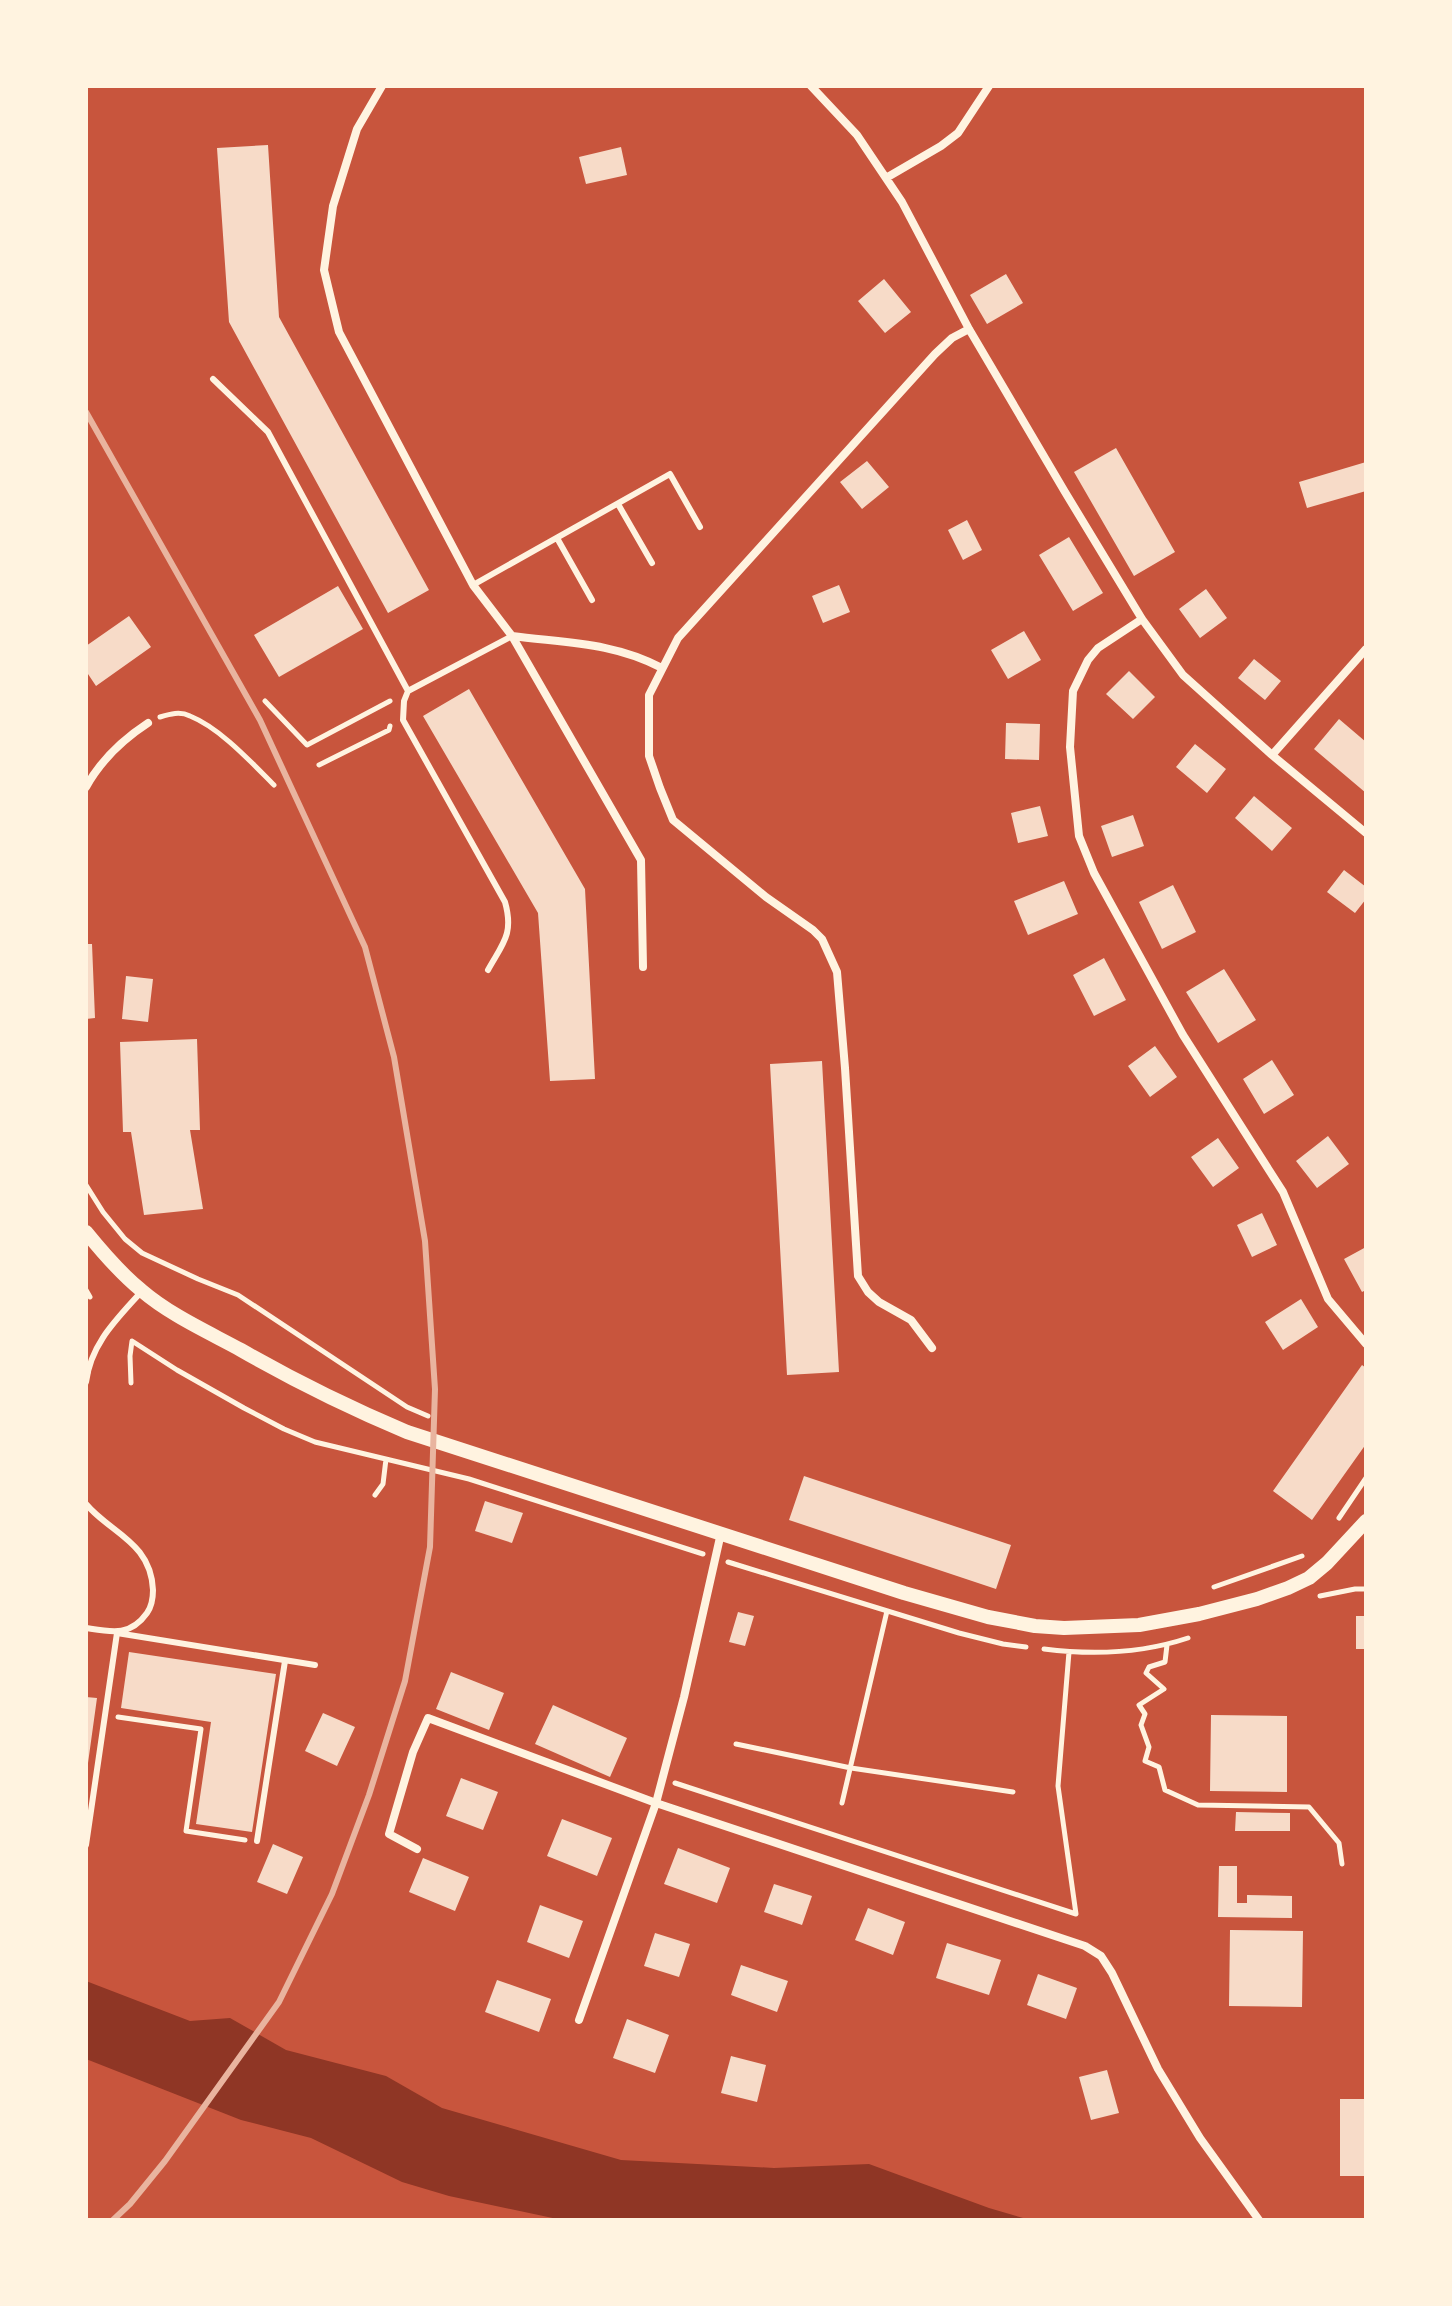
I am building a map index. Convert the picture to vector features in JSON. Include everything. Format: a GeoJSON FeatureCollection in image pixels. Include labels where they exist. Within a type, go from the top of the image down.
{"type":"FeatureCollection","features":[{"type":"Feature","properties":{"kind":"street"},"geometry":{"type":"LineString","coordinates":[[382,86],[357,129],[333,206],[324,270],[339,332],[473,585],[512,636],[641,860],[643,967]]}},
{"type":"Feature","properties":{"kind":"street"},"geometry":{"type":"LineString","coordinates":[[811,86],[857,135],[902,202],[969,329],[1142,619],[1183,675],[1366,833]]}},
{"type":"Feature","properties":{"kind":"street"},"geometry":{"type":"LineString","coordinates":[[886,178],[958,133],[989,86]]}},
{"type":"Feature","properties":{"kind":"street"},"geometry":{"type":"LineString","coordinates":[[932,1348],[911,1320],[879,1302],[858,1276],[837,972],[830,954],[813,930],[766,897],[673,820],[649,756],[649,695],[678,638],[935,354],[952,338],[969,329]]}},
{"type":"Feature","properties":{"kind":"street"},"geometry":{"type":"LineString","coordinates":[[1142,619],[1098,648],[1088,660],[1073,691],[1070,747],[1079,836],[1094,873],[1183,1035],[1283,1192],[1328,1299],[1366,1344]]}},
{"type":"Feature","properties":{"kind":"street"},"geometry":{"type":"LineString","coordinates":[[512,636],[600,645],[662,668]]}},
{"type":"Feature","properties":{"kind":"street"},"geometry":{"type":"LineString","coordinates":[[1272,755],[1366,649]]}},
{"type":"Feature","properties":{"kind":"street"},"geometry":{"type":"LineString","coordinates":[[86,787],[111,752],[126,737],[148,723]]}},
{"type":"Feature","properties":{"kind":"street"},"geometry":{"type":"LineString","coordinates":[[86,1232],[92,1251],[142,1291],[180,1316],[283,1374],[407,1432],[904,1593],[1010,1622],[1064,1628],[1139,1625],[1199,1614],[1268,1596],[1309,1578],[1365,1525]]}},
{"type":"Feature","properties":{"kind":"street"},"geometry":{"type":"LineString","coordinates":[[579,2020],[656,1803],[684,1697],[721,1533]]}},
{"type":"Feature","properties":{"kind":"street"},"geometry":{"type":"LineString","coordinates":[[417,1849],[389,1834],[413,1752],[428,1718],[656,1803],[1085,1946],[1101,1956],[1112,1973],[1158,2069],[1200,2138],[1259,2220]]}},
{"type":"Feature","properties":{"kind":"lane"},"geometry":{"type":"LineString","coordinates":[[213,379],[268,432],[408,691]]}},
{"type":"Feature","properties":{"kind":"lane"},"geometry":{"type":"LineString","coordinates":[[473,585],[670,474],[700,527]]}},
{"type":"Feature","properties":{"kind":"lane"},"geometry":{"type":"LineString","coordinates":[[618,504],[652,563]]}},
{"type":"Feature","properties":{"kind":"lane"},"geometry":{"type":"LineString","coordinates":[[557,538],[592,600]]}},
{"type":"Feature","properties":{"kind":"lane"},"geometry":{"type":"LineString","coordinates":[[488,970],[509,934],[508,912],[501,892],[403,720],[404,701],[408,691],[512,636]]}},
{"type":"Feature","properties":{"kind":"lane"},"geometry":{"type":"LineString","coordinates":[[86,1382],[91,1358],[102,1337],[142,1291]]}},
{"type":"Feature","properties":{"kind":"lane"},"geometry":{"type":"LineString","coordinates":[[86,1504],[132,1543],[152,1581],[151,1608],[132,1628],[117,1633]]}},
{"type":"Feature","properties":{"kind":"lane"},"geometry":{"type":"LineString","coordinates":[[86,1628],[315,1665]]}},
{"type":"Feature","properties":{"kind":"lane"},"geometry":{"type":"LineString","coordinates":[[86,1845],[117,1633]]}},
{"type":"Feature","properties":{"kind":"lane"},"geometry":{"type":"LineString","coordinates":[[257,1841],[285,1661]]}},
{"type":"Feature","properties":{"kind":"path"},"geometry":{"type":"LineString","coordinates":[[265,701],[307,745],[397,697],[394,708]]}},
{"type":"Feature","properties":{"kind":"path"},"geometry":{"type":"LineString","coordinates":[[148,723],[174,713],[190,716],[238,749],[274,785]]}},
{"type":"Feature","properties":{"kind":"path"},"geometry":{"type":"LineString","coordinates":[[319,765],[389,730],[392,719]]}},
{"type":"Feature","properties":{"kind":"path"},"geometry":{"type":"LineString","coordinates":[[86,1185],[103,1212],[142,1253],[238,1295],[407,1407],[434,1418]]}},
{"type":"Feature","properties":{"kind":"path"},"geometry":{"type":"LineString","coordinates":[[86,1290],[90,1297]]}},
{"type":"Feature","properties":{"kind":"path"},"geometry":{"type":"LineString","coordinates":[[131,1383],[132,1341]]}},
{"type":"Feature","properties":{"kind":"path"},"geometry":{"type":"LineString","coordinates":[[375,1495],[383,1484],[386,1459]]}},
{"type":"Feature","properties":{"kind":"path"},"geometry":{"type":"LineString","coordinates":[[1332,1529],[1366,1478]]}},
{"type":"Feature","properties":{"kind":"path"},"geometry":{"type":"LineString","coordinates":[[1205,1590],[1306,1554]]}},
{"type":"Feature","properties":{"kind":"path"},"geometry":{"type":"LineString","coordinates":[[842,1803],[887,1611]]}},
{"type":"Feature","properties":{"kind":"path"},"geometry":{"type":"LineString","coordinates":[[1167,1645],[1165,1662],[1149,1667],[1146,1673],[1164,1689],[1139,1705],[1145,1714],[1141,1725],[1149,1747],[1145,1761],[1159,1767],[1165,1790],[1198,1805],[1309,1807],[1339,1843],[1342,1864]]}},
{"type":"Feature","properties":{"kind":"path"},"geometry":{"type":"LineString","coordinates":[[675,1783],[1076,1914],[1058,1786],[1069,1652]]}},
{"type":"Feature","properties":{"kind":"path"},"geometry":{"type":"LineString","coordinates":[[105,1715],[201,1729],[186,1831],[257,1841]]}},
{"type":"Feature","properties":{"kind":"path"},"geometry":{"type":"LineString","coordinates":[[736,1744],[851,1768],[1013,1792]]}},
{"type":"Feature","properties":{"kind":"shaded area"},"geometry":{"type":"Polygon","coordinates":[[[86,1981],[190,2021],[230,2018],[286,2050],[386,2076],[442,2108],[621,2160],[774,2168],[869,2164],[1024,2220],[562,2220],[449,2196],[402,2182],[311,2138],[241,2120],[86,2059],[86,1981]]]}},
{"type":"Feature","properties":{"kind":"building"},"geometry":{"type":"Polygon","coordinates":[[[268,145],[279,317],[429,590],[388,613],[229,322],[217,148],[268,145]]]}},
{"type":"Feature","properties":{"kind":"building"},"geometry":{"type":"Polygon","coordinates":[[[621,147],[627,175],[586,184],[579,157],[621,147]]]}},
{"type":"Feature","properties":{"kind":"building"},"geometry":{"type":"Polygon","coordinates":[[[1006,274],[1023,303],[987,324],[970,295],[1006,274]]]}},
{"type":"Feature","properties":{"kind":"building"},"geometry":{"type":"Polygon","coordinates":[[[884,279],[911,312],[885,333],[858,301],[884,279]]]}},
{"type":"Feature","properties":{"kind":"building"},"geometry":{"type":"Polygon","coordinates":[[[1116,448],[1175,552],[1134,576],[1074,472],[1116,448]]]}},
{"type":"Feature","properties":{"kind":"building"},"geometry":{"type":"Polygon","coordinates":[[[867,461],[889,487],[862,509],[840,482],[867,461]]]}},
{"type":"Feature","properties":{"kind":"building"},"geometry":{"type":"Polygon","coordinates":[[[1366,462],[1366,491],[1307,508],[1299,482],[1366,462]]]}},
{"type":"Feature","properties":{"kind":"building"},"geometry":{"type":"Polygon","coordinates":[[[967,520],[982,550],[963,560],[948,530],[967,520]]]}},
{"type":"Feature","properties":{"kind":"building"},"geometry":{"type":"Polygon","coordinates":[[[1069,537],[1103,593],[1073,611],[1039,555],[1069,537]]]}},
{"type":"Feature","properties":{"kind":"building"},"geometry":{"type":"Polygon","coordinates":[[[839,585],[850,612],[823,623],[812,596],[839,585]]]}},
{"type":"Feature","properties":{"kind":"building"},"geometry":{"type":"Polygon","coordinates":[[[338,586],[363,629],[279,677],[254,635],[338,586]]]}},
{"type":"Feature","properties":{"kind":"building"},"geometry":{"type":"Polygon","coordinates":[[[1206,589],[1227,618],[1200,638],[1179,609],[1206,589]]]}},
{"type":"Feature","properties":{"kind":"building"},"geometry":{"type":"Polygon","coordinates":[[[129,616],[151,647],[96,686],[86,671],[86,646],[129,616]]]}},
{"type":"Feature","properties":{"kind":"building"},"geometry":{"type":"Polygon","coordinates":[[[1024,631],[1041,660],[1008,679],[991,650],[1024,631]]]}},
{"type":"Feature","properties":{"kind":"building"},"geometry":{"type":"Polygon","coordinates":[[[1254,659],[1281,681],[1265,700],[1238,678],[1254,659]]]}},
{"type":"Feature","properties":{"kind":"building"},"geometry":{"type":"Polygon","coordinates":[[[1129,671],[1155,697],[1133,719],[1106,694],[1129,671]]]}},
{"type":"Feature","properties":{"kind":"building"},"geometry":{"type":"Polygon","coordinates":[[[469,689],[585,889],[595,1079],[550,1081],[538,913],[423,716],[469,689]]]}},
{"type":"Feature","properties":{"kind":"building"},"geometry":{"type":"Polygon","coordinates":[[[1339,719],[1366,742],[1366,793],[1314,749],[1339,719]]]}},
{"type":"Feature","properties":{"kind":"building"},"geometry":{"type":"Polygon","coordinates":[[[1006,723],[1040,724],[1039,760],[1005,759],[1006,723]]]}},
{"type":"Feature","properties":{"kind":"building"},"geometry":{"type":"Polygon","coordinates":[[[1195,744],[1226,769],[1207,793],[1176,767],[1195,744]]]}},
{"type":"Feature","properties":{"kind":"building"},"geometry":{"type":"Polygon","coordinates":[[[1254,796],[1292,828],[1272,851],[1235,818],[1254,796]]]}},
{"type":"Feature","properties":{"kind":"building"},"geometry":{"type":"Polygon","coordinates":[[[1040,806],[1048,836],[1018,843],[1011,813],[1040,806]]]}},
{"type":"Feature","properties":{"kind":"building"},"geometry":{"type":"Polygon","coordinates":[[[1133,815],[1144,846],[1112,857],[1101,826],[1133,815]]]}},
{"type":"Feature","properties":{"kind":"building"},"geometry":{"type":"Polygon","coordinates":[[[1344,870],[1366,887],[1366,899],[1355,913],[1327,892],[1344,870]]]}},
{"type":"Feature","properties":{"kind":"building"},"geometry":{"type":"Polygon","coordinates":[[[1064,881],[1078,914],[1028,935],[1014,901],[1064,881]]]}},
{"type":"Feature","properties":{"kind":"building"},"geometry":{"type":"Polygon","coordinates":[[[1173,885],[1196,932],[1162,949],[1139,902],[1173,885]]]}},
{"type":"Feature","properties":{"kind":"building"},"geometry":{"type":"Polygon","coordinates":[[[86,944],[92,944],[95,1018],[86,1019],[86,944]]]}},
{"type":"Feature","properties":{"kind":"building"},"geometry":{"type":"Polygon","coordinates":[[[1104,958],[1126,1000],[1094,1016],[1073,975],[1104,958]]]}},
{"type":"Feature","properties":{"kind":"building"},"geometry":{"type":"Polygon","coordinates":[[[1224,969],[1256,1020],[1218,1043],[1186,992],[1224,969]]]}},
{"type":"Feature","properties":{"kind":"building"},"geometry":{"type":"Polygon","coordinates":[[[126,976],[153,979],[148,1022],[122,1019],[126,976]]]}},
{"type":"Feature","properties":{"kind":"building"},"geometry":{"type":"Polygon","coordinates":[[[197,1039],[200,1130],[190,1130],[203,1209],[144,1215],[131,1132],[123,1132],[120,1042],[197,1039]]]}},
{"type":"Feature","properties":{"kind":"building"},"geometry":{"type":"Polygon","coordinates":[[[1155,1046],[1177,1077],[1150,1097],[1128,1066],[1155,1046]]]}},
{"type":"Feature","properties":{"kind":"building"},"geometry":{"type":"Polygon","coordinates":[[[1272,1060],[1294,1095],[1264,1114],[1243,1079],[1272,1060]]]}},
{"type":"Feature","properties":{"kind":"building"},"geometry":{"type":"Polygon","coordinates":[[[822,1061],[839,1372],[787,1375],[770,1064],[822,1061]]]}},
{"type":"Feature","properties":{"kind":"building"},"geometry":{"type":"Polygon","coordinates":[[[1328,1136],[1349,1164],[1317,1188],[1296,1161],[1328,1136]]]}},
{"type":"Feature","properties":{"kind":"building"},"geometry":{"type":"Polygon","coordinates":[[[1218,1138],[1239,1168],[1213,1187],[1191,1157],[1218,1138]]]}},
{"type":"Feature","properties":{"kind":"building"},"geometry":{"type":"Polygon","coordinates":[[[1262,1213],[1277,1245],[1252,1257],[1237,1225],[1262,1213]]]}},
{"type":"Feature","properties":{"kind":"building"},"geometry":{"type":"Polygon","coordinates":[[[1366,1247],[1366,1290],[1362,1292],[1344,1259],[1366,1247]]]}},
{"type":"Feature","properties":{"kind":"building"},"geometry":{"type":"Polygon","coordinates":[[[1301,1299],[1318,1327],[1283,1350],[1265,1322],[1301,1299]]]}},
{"type":"Feature","properties":{"kind":"building"},"geometry":{"type":"Polygon","coordinates":[[[1362,1365],[1366,1368],[1366,1444],[1312,1520],[1273,1491],[1362,1365]]]}},
{"type":"Feature","properties":{"kind":"building"},"geometry":{"type":"Polygon","coordinates":[[[804,1476],[1011,1545],[996,1589],[789,1520],[804,1476]]]}},
{"type":"Feature","properties":{"kind":"building"},"geometry":{"type":"Polygon","coordinates":[[[485,1501],[523,1513],[512,1543],[475,1531],[485,1501]]]}},
{"type":"Feature","properties":{"kind":"building"},"geometry":{"type":"Polygon","coordinates":[[[738,1612],[754,1616],[745,1646],[729,1642],[738,1612]]]}},
{"type":"Feature","properties":{"kind":"building"},"geometry":{"type":"Polygon","coordinates":[[[1356,1616],[1366,1616],[1366,1649],[1356,1649],[1356,1616]]]}},
{"type":"Feature","properties":{"kind":"building"},"geometry":{"type":"Polygon","coordinates":[[[129,1652],[276,1674],[252,1832],[196,1824],[211,1722],[121,1708],[129,1652]]]}},
{"type":"Feature","properties":{"kind":"building"},"geometry":{"type":"Polygon","coordinates":[[[451,1672],[504,1693],[489,1730],[436,1709],[451,1672]]]}},
{"type":"Feature","properties":{"kind":"building"},"geometry":{"type":"Polygon","coordinates":[[[86,1697],[97,1698],[88,1763],[86,1763],[86,1697]]]}},
{"type":"Feature","properties":{"kind":"building"},"geometry":{"type":"Polygon","coordinates":[[[553,1705],[627,1738],[610,1777],[535,1744],[553,1705]]]}},
{"type":"Feature","properties":{"kind":"building"},"geometry":{"type":"Polygon","coordinates":[[[323,1713],[355,1727],[337,1766],[305,1751],[323,1713]]]}},
{"type":"Feature","properties":{"kind":"building"},"geometry":{"type":"Polygon","coordinates":[[[1211,1715],[1287,1716],[1287,1792],[1210,1791],[1211,1715]]]}},
{"type":"Feature","properties":{"kind":"building"},"geometry":{"type":"Polygon","coordinates":[[[461,1778],[498,1792],[483,1830],[446,1816],[461,1778]]]}},
{"type":"Feature","properties":{"kind":"building"},"geometry":{"type":"Polygon","coordinates":[[[1236,1812],[1290,1813],[1290,1831],[1235,1831],[1236,1812]]]}},
{"type":"Feature","properties":{"kind":"building"},"geometry":{"type":"Polygon","coordinates":[[[562,1819],[612,1838],[597,1876],[547,1856],[562,1819]]]}},
{"type":"Feature","properties":{"kind":"building"},"geometry":{"type":"Polygon","coordinates":[[[273,1844],[303,1857],[287,1894],[257,1882],[273,1844]]]}},
{"type":"Feature","properties":{"kind":"building"},"geometry":{"type":"Polygon","coordinates":[[[678,1848],[730,1868],[717,1903],[664,1884],[678,1848]]]}},
{"type":"Feature","properties":{"kind":"building"},"geometry":{"type":"Polygon","coordinates":[[[423,1858],[469,1877],[455,1911],[409,1892],[423,1858]]]}},
{"type":"Feature","properties":{"kind":"building"},"geometry":{"type":"Polygon","coordinates":[[[1219,1866],[1237,1866],[1237,1903],[1247,1903],[1247,1895],[1292,1896],[1292,1918],[1218,1917],[1219,1866]]]}},
{"type":"Feature","properties":{"kind":"building"},"geometry":{"type":"Polygon","coordinates":[[[774,1884],[812,1896],[802,1925],[764,1912],[774,1884]]]}},
{"type":"Feature","properties":{"kind":"building"},"geometry":{"type":"Polygon","coordinates":[[[540,1905],[583,1921],[569,1958],[527,1942],[540,1905]]]}},
{"type":"Feature","properties":{"kind":"building"},"geometry":{"type":"Polygon","coordinates":[[[868,1908],[905,1922],[893,1955],[855,1940],[868,1908]]]}},
{"type":"Feature","properties":{"kind":"building"},"geometry":{"type":"Polygon","coordinates":[[[1230,1930],[1303,1931],[1302,2007],[1229,2006],[1230,1930]]]}},
{"type":"Feature","properties":{"kind":"building"},"geometry":{"type":"Polygon","coordinates":[[[655,1933],[690,1944],[679,1977],[644,1966],[655,1933]]]}},
{"type":"Feature","properties":{"kind":"building"},"geometry":{"type":"Polygon","coordinates":[[[947,1943],[1001,1960],[989,1995],[936,1978],[947,1943]]]}},
{"type":"Feature","properties":{"kind":"building"},"geometry":{"type":"Polygon","coordinates":[[[741,1965],[788,1981],[777,2012],[731,1995],[741,1965]]]}},
{"type":"Feature","properties":{"kind":"building"},"geometry":{"type":"Polygon","coordinates":[[[1038,1974],[1077,1988],[1066,2019],[1027,2005],[1038,1974]]]}},
{"type":"Feature","properties":{"kind":"building"},"geometry":{"type":"Polygon","coordinates":[[[497,1980],[551,1999],[539,2032],[485,2012],[497,1980]]]}},
{"type":"Feature","properties":{"kind":"building"},"geometry":{"type":"Polygon","coordinates":[[[627,2019],[669,2035],[655,2073],[613,2058],[627,2019]]]}},
{"type":"Feature","properties":{"kind":"building"},"geometry":{"type":"Polygon","coordinates":[[[731,2056],[766,2065],[757,2102],[721,2093],[731,2056]]]}},
{"type":"Feature","properties":{"kind":"building"},"geometry":{"type":"Polygon","coordinates":[[[1107,2070],[1119,2113],[1091,2120],[1079,2077],[1107,2070]]]}},
{"type":"Feature","properties":{"kind":"building"},"geometry":{"type":"Polygon","coordinates":[[[1340,2099],[1366,2099],[1366,2176],[1340,2176],[1340,2099]]]}},
{"type":"Feature","properties":{"kind":"railway"},"geometry":{"type":"LineString","coordinates":[[86,412],[260,720],[365,947],[394,1057],[425,1241],[435,1389],[430,1547],[405,1681],[369,1795],[332,1894],[279,2002],[165,2161],[113,2220]]}}]}
